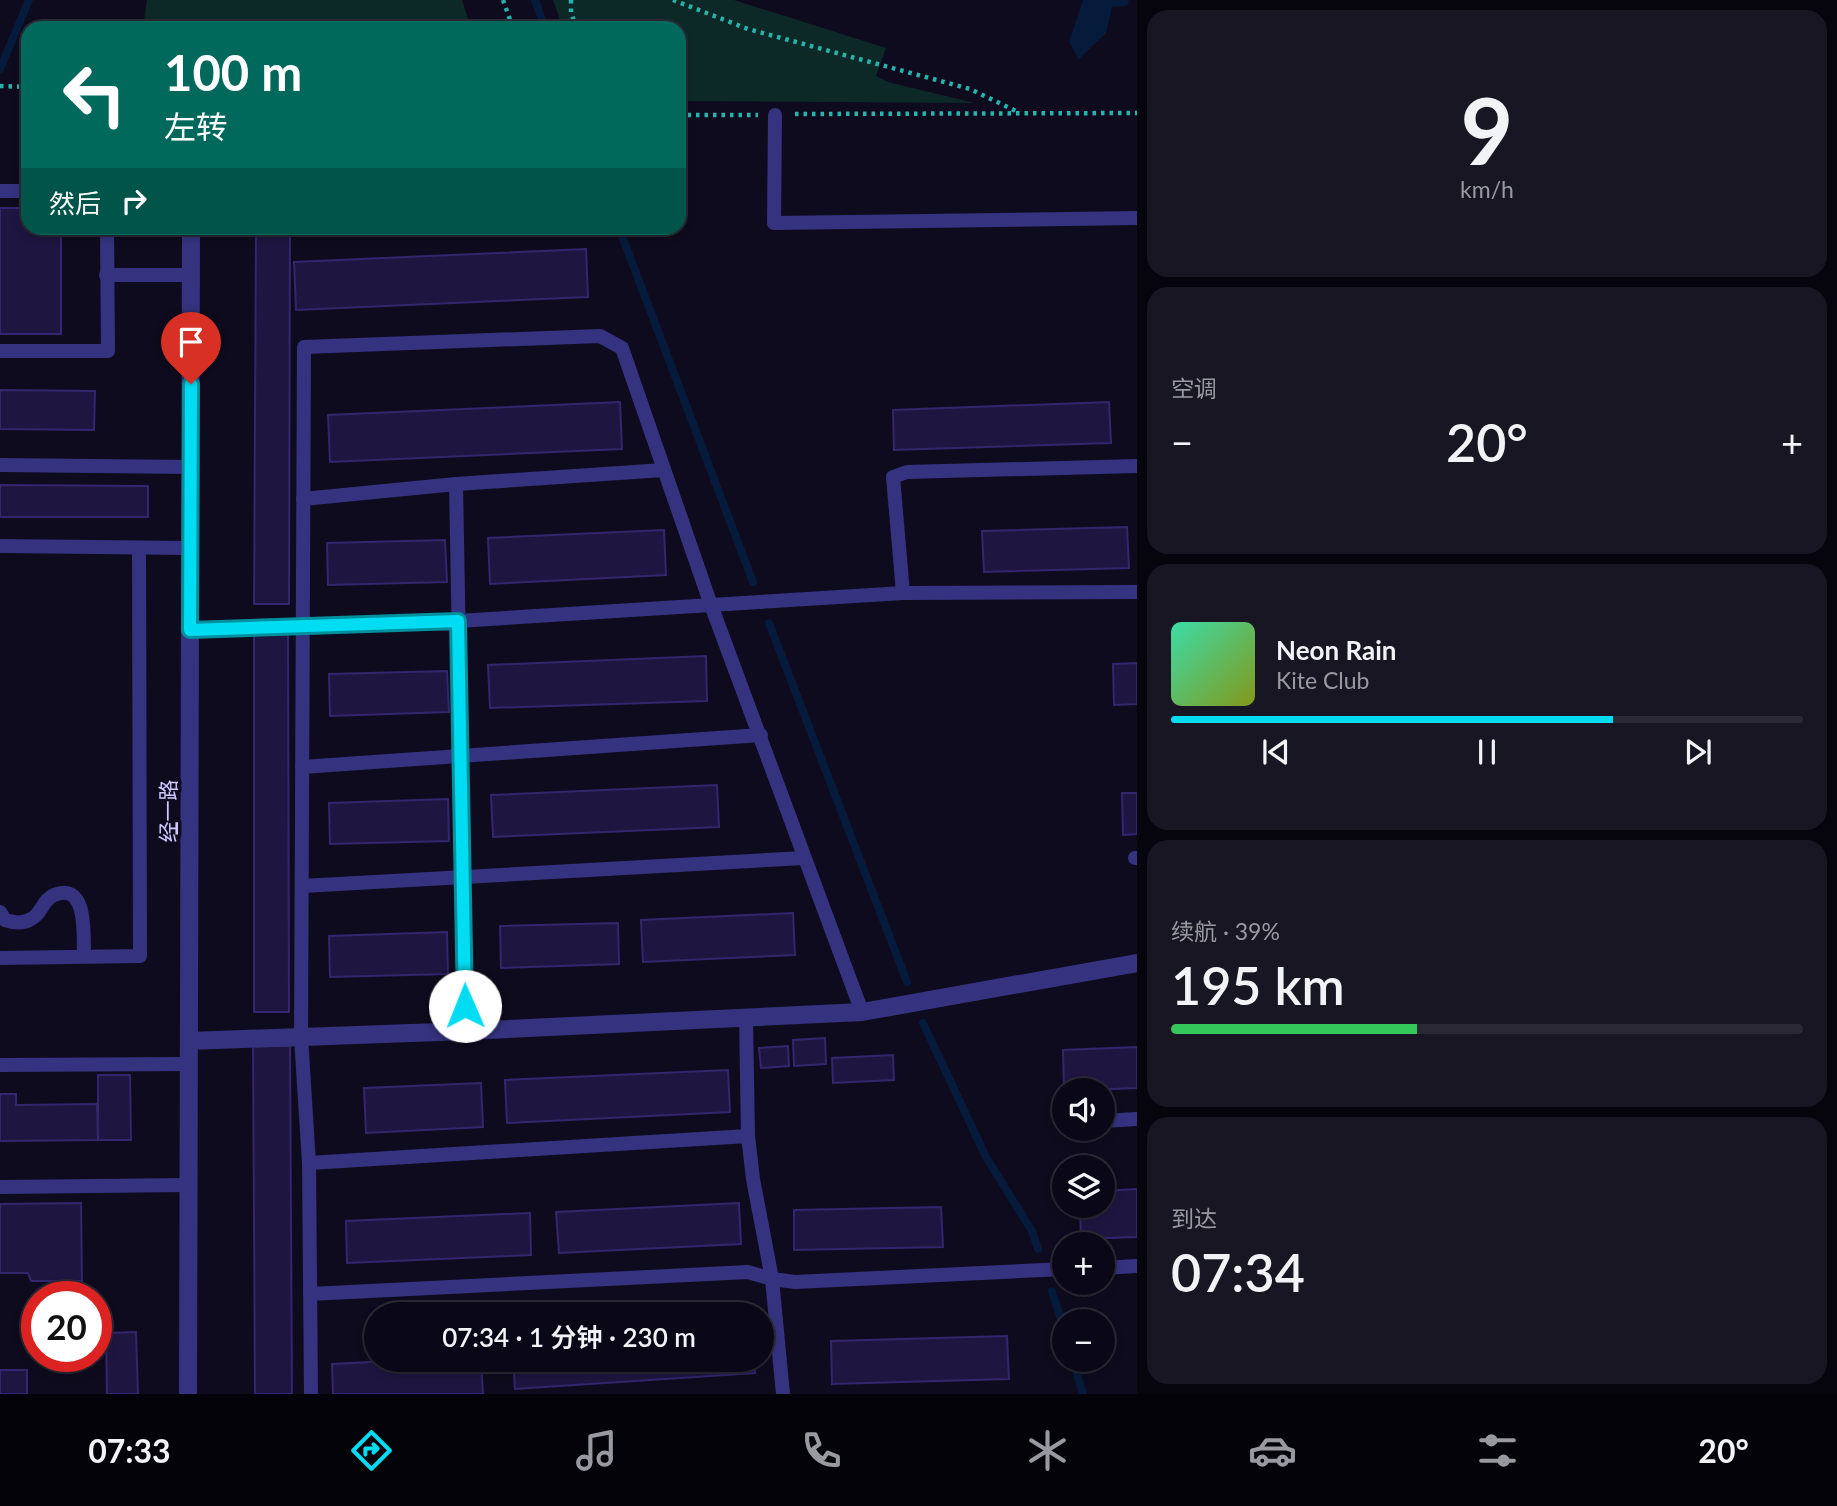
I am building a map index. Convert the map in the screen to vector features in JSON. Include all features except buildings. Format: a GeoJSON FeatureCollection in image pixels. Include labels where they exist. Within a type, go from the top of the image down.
{"type":"FeatureCollection","features":[{"type":"Feature","properties":{"kind":"street","name":"经一路"},"geometry":{"type":"LineString","coordinates":[[188,1394],[191,235]]}},
{"type":"Feature","properties":{"kind":"street"},"geometry":{"type":"LineString","coordinates":[[189,1041],[862,1012],[1137,963]]}},
{"type":"Feature","properties":{"kind":"lane"},"geometry":{"type":"LineString","coordinates":[[775,115],[774,223],[1137,218]]}},
{"type":"Feature","properties":{"kind":"lane"},"geometry":{"type":"LineString","coordinates":[[0,191],[21,191]]}},
{"type":"Feature","properties":{"kind":"lane"},"geometry":{"type":"LineString","coordinates":[[0,351],[108,351],[107,235]]}},
{"type":"Feature","properties":{"kind":"lane"},"geometry":{"type":"LineString","coordinates":[[106,275],[191,275]]}},
{"type":"Feature","properties":{"kind":"lane"},"geometry":{"type":"LineString","coordinates":[[312,1394],[309,1163],[301,1037],[304,347],[600,336],[622,348],[711,606],[862,1012]]}},
{"type":"Feature","properties":{"kind":"lane"},"geometry":{"type":"LineString","coordinates":[[0,465],[191,467]]}},
{"type":"Feature","properties":{"kind":"lane"},"geometry":{"type":"LineString","coordinates":[[903,593],[893,477],[907,472],[1137,466]]}},
{"type":"Feature","properties":{"kind":"lane"},"geometry":{"type":"LineString","coordinates":[[303,499],[456,484],[664,470]]}},
{"type":"Feature","properties":{"kind":"lane"},"geometry":{"type":"LineString","coordinates":[[456,484],[466,1031]]}},
{"type":"Feature","properties":{"kind":"lane"},"geometry":{"type":"LineString","coordinates":[[0,546],[190,548]]}},
{"type":"Feature","properties":{"kind":"lane"},"geometry":{"type":"LineString","coordinates":[[0,958],[140,956],[139,548]]}},
{"type":"Feature","properties":{"kind":"lane"},"geometry":{"type":"LineString","coordinates":[[190,630],[458,621],[903,593],[1137,592]]}},
{"type":"Feature","properties":{"kind":"lane"},"geometry":{"type":"LineString","coordinates":[[302,767],[761,736]]}},
{"type":"Feature","properties":{"kind":"lane"},"geometry":{"type":"LineString","coordinates":[[302,886],[804,858]]}},
{"type":"Feature","properties":{"kind":"lane"},"geometry":{"type":"LineString","coordinates":[[0,912],[5,920],[24,922],[36,916],[45,901],[54,895],[73,897],[83,913],[84,957]]}},
{"type":"Feature","properties":{"kind":"lane"},"geometry":{"type":"LineString","coordinates":[[746,1018],[748,1136],[753,1179],[772,1279],[783,1394]]}},
{"type":"Feature","properties":{"kind":"lane"},"geometry":{"type":"LineString","coordinates":[[0,1065],[189,1064]]}},
{"type":"Feature","properties":{"kind":"lane"},"geometry":{"type":"LineString","coordinates":[[1115,1120],[1137,1119]]}},
{"type":"Feature","properties":{"kind":"lane"},"geometry":{"type":"LineString","coordinates":[[309,1163],[748,1136]]}},
{"type":"Feature","properties":{"kind":"lane"},"geometry":{"type":"LineString","coordinates":[[0,1187],[189,1185]]}},
{"type":"Feature","properties":{"kind":"lane"},"geometry":{"type":"LineString","coordinates":[[1115,1267],[1137,1266]]}},
{"type":"Feature","properties":{"kind":"lane"},"geometry":{"type":"LineString","coordinates":[[310,1294],[748,1272],[795,1282],[1052,1270]]}},
{"type":"Feature","properties":{"kind":"path"},"geometry":{"type":"LineString","coordinates":[[503,0],[510,21]]}},
{"type":"Feature","properties":{"kind":"path"},"geometry":{"type":"LineString","coordinates":[[571,0],[574,21]]}},
{"type":"Feature","properties":{"kind":"path"},"geometry":{"type":"LineString","coordinates":[[673,0],[748,29],[970,89],[1022,113]]}},
{"type":"Feature","properties":{"kind":"path"},"geometry":{"type":"LineString","coordinates":[[0,86],[21,87]]}},
{"type":"Feature","properties":{"kind":"path"},"geometry":{"type":"LineString","coordinates":[[686,115],[1137,113]]}},
{"type":"Feature","properties":{"kind":"green space"},"geometry":{"type":"Polygon","coordinates":[[[147,0],[462,0],[469,21],[144,21],[147,0]]]}},
{"type":"Feature","properties":{"kind":"green space"},"geometry":{"type":"Polygon","coordinates":[[[553,0],[734,0],[886,48],[876,76],[888,82],[974,103],[686,101],[686,21],[560,21],[553,0]]]}},
{"type":"Feature","properties":{"kind":"water"},"geometry":{"type":"Polygon","coordinates":[[[1083,0],[1129,0],[1127,6],[1112,7],[1106,33],[1079,59],[1069,42],[1083,0]]]}},
{"type":"Feature","properties":{"kind":"waterway"},"geometry":{"type":"LineString","coordinates":[[0,69],[29,0]]}},
{"type":"Feature","properties":{"kind":"waterway"},"geometry":{"type":"LineString","coordinates":[[535,0],[542,21]]}},
{"type":"Feature","properties":{"kind":"waterway"},"geometry":{"type":"LineString","coordinates":[[622,235],[753,582]]}},
{"type":"Feature","properties":{"kind":"waterway"},"geometry":{"type":"LineString","coordinates":[[769,623],[907,982]]}},
{"type":"Feature","properties":{"kind":"waterway"},"geometry":{"type":"LineString","coordinates":[[923,1023],[986,1157],[1032,1231],[1038,1249]]}},
{"type":"Feature","properties":{"kind":"waterway"},"geometry":{"type":"LineString","coordinates":[[1053,1295],[1058,1309]]}},
{"type":"Feature","properties":{"kind":"waterway"},"geometry":{"type":"LineString","coordinates":[[1077,1372],[1083,1394]]}},
{"type":"Feature","properties":{"kind":"route"},"geometry":{"type":"LineString","coordinates":[[191,384],[190,630],[458,621],[465,1006]]}}]}
